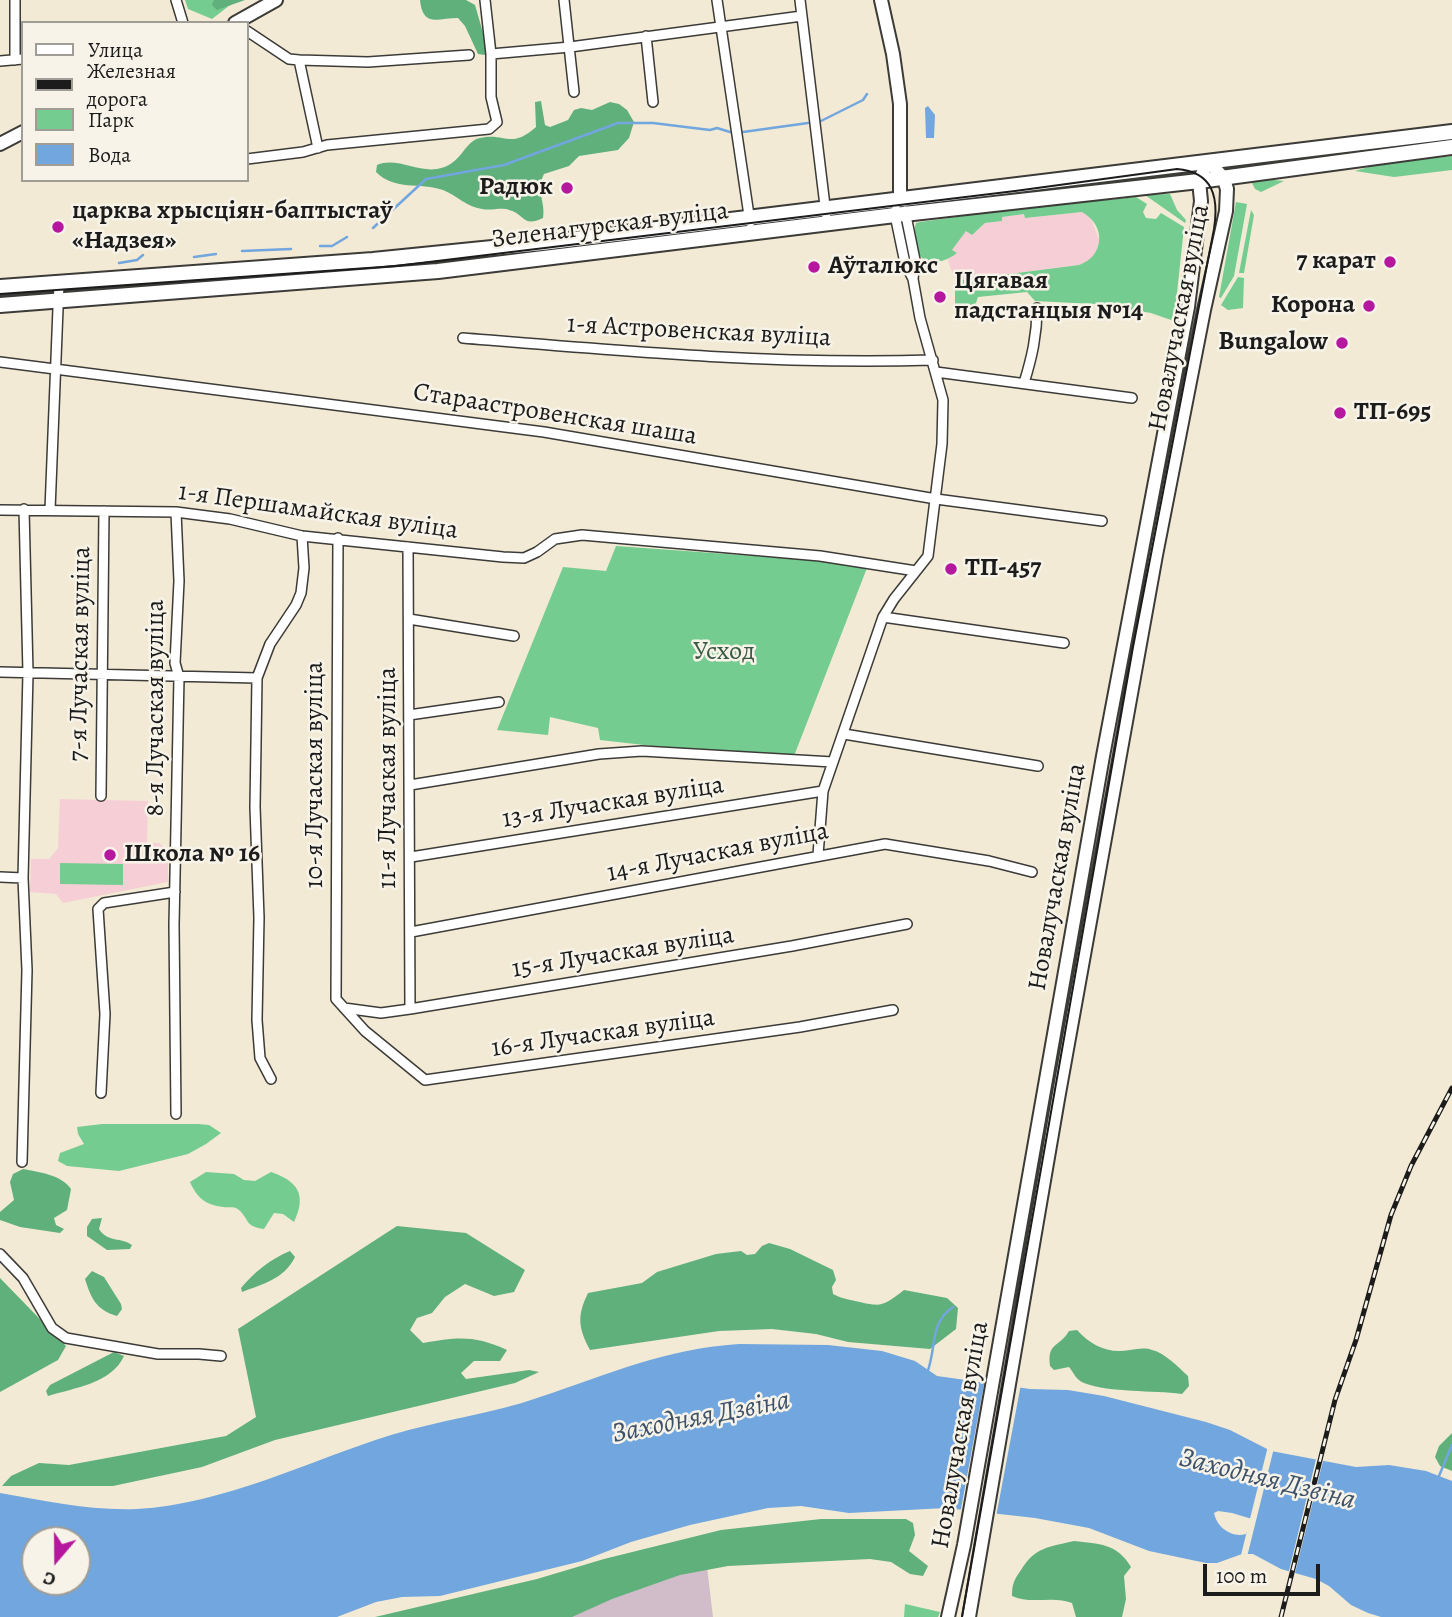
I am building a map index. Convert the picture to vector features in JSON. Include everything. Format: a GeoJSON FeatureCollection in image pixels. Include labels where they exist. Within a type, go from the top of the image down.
{"type":"FeatureCollection","features":[{"type":"Feature","properties":{"kind":"main road"},"geometry":{"type":"LineString","coordinates":[[239,21],[276,0]]}},
{"type":"Feature","properties":{"kind":"main road"},"geometry":{"type":"LineString","coordinates":[[881,0],[900,104],[900,200]]}},
{"type":"Feature","properties":{"kind":"main road","name":"Зеленагурская вуліца"},"geometry":{"type":"LineString","coordinates":[[0,287],[373,260],[542,243],[1452,132]]}},
{"type":"Feature","properties":{"kind":"main road"},"geometry":{"type":"LineString","coordinates":[[0,144],[21,133]]}},
{"type":"Feature","properties":{"kind":"main road","name":"Зеленагурская вуліца"},"geometry":{"type":"LineString","coordinates":[[0,305],[363,278],[1199,181],[1452,147]]}},
{"type":"Feature","properties":{"kind":"main road","name":"Новалучаская вуліца"},"geometry":{"type":"LineString","coordinates":[[948,1617],[999,1355],[1035,1133],[1144,526],[1188,307],[1201,201],[1199,181],[1208,161],[1223,177],[1227,189],[1226,211],[1203,310],[1156,555],[969,1617]]}},
{"type":"Feature","properties":{"kind":"street"},"geometry":{"type":"LineString","coordinates":[[0,61],[19,60],[15,0]]}},
{"type":"Feature","properties":{"kind":"street"},"geometry":{"type":"LineString","coordinates":[[176,0],[182,21]]}},
{"type":"Feature","properties":{"kind":"street"},"geometry":{"type":"LineString","coordinates":[[248,159],[318,148],[489,129],[497,122],[491,97],[491,54],[485,0]]}},
{"type":"Feature","properties":{"kind":"street"},"geometry":{"type":"LineString","coordinates":[[564,0],[574,92]]}},
{"type":"Feature","properties":{"kind":"street"},"geometry":{"type":"LineString","coordinates":[[717,0],[752,234]]}},
{"type":"Feature","properties":{"kind":"street"},"geometry":{"type":"LineString","coordinates":[[800,0],[828,224]]}},
{"type":"Feature","properties":{"kind":"street"},"geometry":{"type":"LineString","coordinates":[[491,54],[570,47],[802,16]]}},
{"type":"Feature","properties":{"kind":"street"},"geometry":{"type":"LineString","coordinates":[[248,32],[289,59],[368,62],[469,55]]}},
{"type":"Feature","properties":{"kind":"street"},"geometry":{"type":"LineString","coordinates":[[646,36],[653,102]]}},
{"type":"Feature","properties":{"kind":"street"},"geometry":{"type":"LineString","coordinates":[[299,60],[318,148]]}},
{"type":"Feature","properties":{"kind":"street"},"geometry":{"type":"LineString","coordinates":[[818,855],[823,791],[832,762],[883,617],[928,556],[936,499],[942,444],[943,400],[920,318],[913,279],[905,263],[900,200]]}},
{"type":"Feature","properties":{"kind":"street"},"geometry":{"type":"LineString","coordinates":[[796,211],[797,228]]}},
{"type":"Feature","properties":{"kind":"street"},"geometry":{"type":"LineString","coordinates":[[542,243],[545,258]]}},
{"type":"Feature","properties":{"kind":"street"},"geometry":{"type":"LineString","coordinates":[[50,510],[60,283]]}},
{"type":"Feature","properties":{"kind":"street"},"geometry":{"type":"LineString","coordinates":[[1188,307],[1203,310]]}},
{"type":"Feature","properties":{"kind":"street"},"geometry":{"type":"LineString","coordinates":[[1024,383],[1037,330],[1037,308]]}},
{"type":"Feature","properties":{"kind":"street","name":"1-я Астровенская вуліца"},"geometry":{"type":"LineString","coordinates":[[463,338],[680,356],[888,362],[933,360]]}},
{"type":"Feature","properties":{"kind":"street","name":"Стараастровенская шаша"},"geometry":{"type":"LineString","coordinates":[[0,362],[544,432],[936,499],[1102,521]]}},
{"type":"Feature","properties":{"kind":"street"},"geometry":{"type":"LineString","coordinates":[[936,372],[1132,398]]}},
{"type":"Feature","properties":{"kind":"street"},"geometry":{"type":"LineString","coordinates":[[22,1162],[27,994],[23,878],[28,673],[24,509]]}},
{"type":"Feature","properties":{"kind":"street","name":"1-я Першамайская вуліца"},"geometry":{"type":"LineString","coordinates":[[0,510],[176,512],[230,519],[302,536],[524,558],[555,539],[582,535],[820,556],[916,571]]}},
{"type":"Feature","properties":{"kind":"street","name":"7-я Лучаская вуліца"},"geometry":{"type":"LineString","coordinates":[[101,796],[104,511]]}},
{"type":"Feature","properties":{"kind":"street","name":"8-я Лучаская вуліца"},"geometry":{"type":"LineString","coordinates":[[176,512],[179,581],[175,663],[179,677],[176,1114]]}},
{"type":"Feature","properties":{"kind":"street"},"geometry":{"type":"LineString","coordinates":[[271,1079],[260,1058],[257,1020],[257,678],[270,643],[301,593],[304,568],[302,536]]}},
{"type":"Feature","properties":{"kind":"street","name":"10-я Лучаская вуліца"},"geometry":{"type":"LineString","coordinates":[[338,538],[335,999],[344,1008]]}},
{"type":"Feature","properties":{"kind":"street","name":"11-я Лучаская вуліца"},"geometry":{"type":"LineString","coordinates":[[408,547],[410,1009]]}},
{"type":"Feature","properties":{"kind":"street"},"geometry":{"type":"LineString","coordinates":[[883,617],[1064,643]]}},
{"type":"Feature","properties":{"kind":"street"},"geometry":{"type":"LineString","coordinates":[[409,619],[514,636]]}},
{"type":"Feature","properties":{"kind":"street"},"geometry":{"type":"LineString","coordinates":[[0,672],[257,678]]}},
{"type":"Feature","properties":{"kind":"street"},"geometry":{"type":"LineString","coordinates":[[409,715],[499,702]]}},
{"type":"Feature","properties":{"kind":"street"},"geometry":{"type":"LineString","coordinates":[[844,734],[1038,766]]}},
{"type":"Feature","properties":{"kind":"street"},"geometry":{"type":"LineString","coordinates":[[410,785],[599,754],[642,751],[832,762]]}},
{"type":"Feature","properties":{"kind":"street","name":"13-я Лучаская вуліца"},"geometry":{"type":"LineString","coordinates":[[411,857],[823,791]]}},
{"type":"Feature","properties":{"kind":"street","name":"14-я Лучаская вуліца"},"geometry":{"type":"LineString","coordinates":[[411,932],[885,844],[989,861],[1032,872]]}},
{"type":"Feature","properties":{"kind":"street"},"geometry":{"type":"LineString","coordinates":[[0,877],[23,878]]}},
{"type":"Feature","properties":{"kind":"street"},"geometry":{"type":"LineString","coordinates":[[101,1093],[105,1014],[98,909],[104,903],[176,892]]}},
{"type":"Feature","properties":{"kind":"street","name":"15-я Лучаская вуліца"},"geometry":{"type":"LineString","coordinates":[[344,1008],[381,1013],[410,1009],[792,946],[907,924]]}},
{"type":"Feature","properties":{"kind":"street","name":"16-я Лучаская вуліца"},"geometry":{"type":"LineString","coordinates":[[344,1008],[365,1031],[425,1080],[800,1027],[893,1010]]}},
{"type":"Feature","properties":{"kind":"street"},"geometry":{"type":"LineString","coordinates":[[1035,1133],[1052,1136]]}},
{"type":"Feature","properties":{"kind":"street"},"geometry":{"type":"LineString","coordinates":[[0,1254],[23,1279],[52,1328],[66,1338],[158,1354],[221,1356]]}},
{"type":"Feature","properties":{"kind":"shaded area"},"geometry":{"type":"Polygon","coordinates":[[[1082,212],[1090,216],[1099,239],[1099,248],[1088,262],[955,281],[947,258],[956,253],[952,250],[966,230],[972,235],[985,223],[1001,221],[1001,217],[1024,214],[1025,218],[1082,212]]]}},
{"type":"Feature","properties":{"kind":"shaded area","name":"Школа № 16"},"geometry":{"type":"Polygon","coordinates":[[[60,799],[148,801],[147,843],[159,843],[168,851],[168,882],[63,903],[56,894],[30,892],[31,859],[49,859],[58,848],[60,799]]]}},
{"type":"Feature","properties":{"kind":"shaded area"},"geometry":{"type":"Polygon","coordinates":[[[707,1567],[713,1617],[570,1617],[612,1598],[678,1574],[707,1567]]]}},
{"type":"Feature","properties":{"kind":"green space"},"geometry":{"type":"Polygon","coordinates":[[[185,0],[215,0],[230,5],[212,19],[188,9],[185,0]]]}},
{"type":"Feature","properties":{"kind":"green space"},"geometry":{"type":"Polygon","coordinates":[[[214,0],[245,0],[217,10],[212,5],[214,0]]]}},
{"type":"Feature","properties":{"kind":"green space"},"geometry":{"type":"Polygon","coordinates":[[[420,0],[466,0],[475,5],[488,50],[485,55],[478,54],[465,26],[458,18],[428,18],[424,15],[420,0]]]}},
{"type":"Feature","properties":{"kind":"green space"},"geometry":{"type":"Polygon","coordinates":[[[541,101],[545,125],[550,127],[568,120],[574,110],[592,110],[610,102],[627,110],[634,122],[629,138],[618,150],[579,156],[569,166],[544,174],[540,186],[543,218],[532,222],[506,209],[477,208],[443,190],[391,182],[376,172],[377,165],[384,163],[437,169],[452,163],[470,144],[480,138],[520,138],[536,127],[535,102],[541,101]]]}},
{"type":"Feature","properties":{"kind":"green space"},"geometry":{"type":"Polygon","coordinates":[[[1452,156],[1452,170],[1394,177],[1355,171],[1375,165],[1452,156]]]}},
{"type":"Feature","properties":{"kind":"green space"},"geometry":{"type":"Polygon","coordinates":[[[1251,181],[1284,181],[1261,192],[1255,189],[1251,181]]]}},
{"type":"Feature","properties":{"kind":"green space"},"geometry":{"type":"Polygon","coordinates":[[[1170,194],[1177,210],[1186,220],[1185,223],[1145,195],[1170,194]]]}},
{"type":"Feature","properties":{"kind":"green space"},"geometry":{"type":"Polygon","coordinates":[[[1136,197],[1147,204],[1143,212],[1146,218],[1156,219],[1161,213],[1184,227],[1174,321],[1151,313],[1095,304],[1035,301],[1027,292],[978,297],[971,318],[955,317],[955,281],[1079,265],[1088,261],[1098,248],[1099,240],[1095,224],[1082,212],[1025,218],[1024,214],[1002,217],[1002,221],[985,223],[972,235],[966,231],[952,250],[957,253],[937,262],[922,258],[914,244],[916,223],[920,222],[1093,198],[1108,200],[1136,197]]]}},
{"type":"Feature","properties":{"kind":"green space"},"geometry":{"type":"Polygon","coordinates":[[[1236,202],[1247,204],[1234,276],[1221,298],[1219,297],[1236,202]]]}},
{"type":"Feature","properties":{"kind":"green space"},"geometry":{"type":"Polygon","coordinates":[[[1251,210],[1254,215],[1244,273],[1239,273],[1251,210]]]}},
{"type":"Feature","properties":{"kind":"green space"},"geometry":{"type":"Polygon","coordinates":[[[1238,277],[1244,278],[1243,308],[1228,310],[1221,305],[1238,277]]]}},
{"type":"Feature","properties":{"kind":"green space","name":"Усход"},"geometry":{"type":"Polygon","coordinates":[[[616,546],[811,560],[867,568],[794,756],[679,749],[600,740],[598,728],[550,717],[548,735],[497,730],[563,567],[606,571],[616,546]]]}},
{"type":"Feature","properties":{"kind":"green space"},"geometry":{"type":"Polygon","coordinates":[[[60,863],[123,864],[123,885],[60,884],[60,863]]]}},
{"type":"Feature","properties":{"kind":"green space"},"geometry":{"type":"Polygon","coordinates":[[[102,1124],[198,1124],[209,1125],[221,1133],[188,1154],[119,1171],[67,1166],[58,1161],[60,1153],[84,1144],[77,1127],[102,1124]]]}},
{"type":"Feature","properties":{"kind":"green space"},"geometry":{"type":"Polygon","coordinates":[[[23,1169],[56,1177],[71,1189],[67,1210],[54,1218],[56,1225],[64,1229],[60,1233],[20,1227],[0,1220],[0,1212],[14,1200],[10,1182],[13,1174],[23,1169]]]}},
{"type":"Feature","properties":{"kind":"green space"},"geometry":{"type":"Polygon","coordinates":[[[206,1172],[234,1174],[244,1180],[255,1181],[271,1172],[288,1180],[298,1190],[300,1197],[294,1222],[283,1214],[274,1213],[264,1229],[258,1228],[250,1224],[237,1209],[207,1202],[199,1196],[190,1182],[206,1172]]]}},
{"type":"Feature","properties":{"kind":"green space"},"geometry":{"type":"Polygon","coordinates":[[[102,1218],[99,1229],[110,1238],[132,1245],[130,1249],[107,1250],[87,1236],[87,1227],[92,1219],[102,1218]]]}},
{"type":"Feature","properties":{"kind":"green space"},"geometry":{"type":"Polygon","coordinates":[[[397,1226],[466,1233],[525,1270],[514,1292],[494,1296],[465,1284],[445,1297],[432,1313],[417,1318],[410,1330],[423,1343],[466,1339],[507,1350],[500,1361],[474,1361],[461,1373],[466,1379],[529,1370],[539,1372],[515,1383],[275,1440],[202,1467],[113,1486],[2,1486],[11,1476],[39,1463],[69,1465],[226,1436],[256,1417],[238,1329],[397,1226]]]}},
{"type":"Feature","properties":{"kind":"green space"},"geometry":{"type":"Polygon","coordinates":[[[769,1243],[790,1249],[833,1270],[836,1280],[832,1287],[833,1294],[841,1297],[881,1304],[904,1290],[947,1298],[958,1308],[956,1329],[930,1349],[848,1342],[816,1334],[772,1329],[719,1331],[590,1350],[580,1322],[588,1293],[642,1283],[657,1272],[716,1254],[741,1251],[747,1255],[755,1254],[769,1243]]]}},
{"type":"Feature","properties":{"kind":"green space"},"geometry":{"type":"Polygon","coordinates":[[[290,1251],[295,1257],[285,1271],[272,1280],[242,1292],[241,1288],[257,1272],[290,1251]]]}},
{"type":"Feature","properties":{"kind":"green space"},"geometry":{"type":"Polygon","coordinates":[[[92,1271],[104,1277],[121,1304],[122,1309],[117,1316],[99,1307],[92,1297],[85,1279],[92,1271]]]}},
{"type":"Feature","properties":{"kind":"green space"},"geometry":{"type":"Polygon","coordinates":[[[0,1278],[66,1346],[58,1360],[0,1392],[0,1278]]]}},
{"type":"Feature","properties":{"kind":"green space"},"geometry":{"type":"Polygon","coordinates":[[[1077,1330],[1108,1350],[1144,1348],[1162,1354],[1188,1376],[1189,1386],[1182,1394],[1106,1388],[1081,1382],[1069,1367],[1054,1370],[1050,1366],[1052,1349],[1069,1331],[1077,1330]]]}},
{"type":"Feature","properties":{"kind":"green space"},"geometry":{"type":"Polygon","coordinates":[[[114,1352],[124,1356],[111,1373],[91,1383],[48,1396],[46,1391],[50,1385],[114,1352]]]}},
{"type":"Feature","properties":{"kind":"green space"},"geometry":{"type":"Polygon","coordinates":[[[1452,1433],[1452,1471],[1440,1466],[1435,1457],[1439,1446],[1452,1433]]]}},
{"type":"Feature","properties":{"kind":"green space"},"geometry":{"type":"Polygon","coordinates":[[[821,1519],[906,1519],[913,1523],[915,1535],[909,1551],[928,1566],[923,1576],[910,1574],[891,1562],[870,1559],[728,1566],[680,1575],[612,1599],[572,1617],[375,1617],[537,1579],[721,1530],[821,1519]]]}},
{"type":"Feature","properties":{"kind":"green space"},"geometry":{"type":"Polygon","coordinates":[[[1074,1541],[1107,1546],[1126,1559],[1131,1567],[1124,1576],[1126,1599],[1122,1617],[1076,1617],[1072,1603],[1027,1600],[1012,1596],[1015,1579],[1026,1562],[1037,1552],[1074,1541]]]}},
{"type":"Feature","properties":{"kind":"green space"},"geometry":{"type":"Polygon","coordinates":[[[905,1604],[940,1612],[938,1617],[904,1617],[905,1604]]]}},
{"type":"Feature","properties":{"kind":"water"},"geometry":{"type":"Polygon","coordinates":[[[928,106],[935,115],[934,138],[926,138],[925,108],[928,106]]]}},
{"type":"Feature","properties":{"kind":"water","name":"Заходняя Дзвіна"},"geometry":{"type":"Polygon","coordinates":[[[739,1344],[828,1345],[882,1351],[915,1361],[937,1376],[1104,1396],[1206,1422],[1230,1430],[1271,1451],[1356,1467],[1389,1465],[1426,1471],[1452,1481],[1452,1617],[1381,1617],[1368,1613],[1351,1605],[1329,1586],[1316,1579],[1281,1569],[1253,1554],[1206,1563],[1149,1551],[1089,1528],[1035,1518],[946,1508],[849,1513],[801,1506],[768,1508],[690,1525],[631,1542],[582,1561],[440,1596],[402,1597],[376,1602],[337,1617],[0,1617],[0,1493],[68,1505],[120,1509],[202,1499],[266,1480],[391,1435],[503,1408],[637,1364],[686,1351],[739,1344]],[[1214,1513],[1218,1523],[1231,1533],[1246,1534],[1252,1519],[1232,1513],[1214,1513]]]}},
{"type":"Feature","properties":{"kind":"pier"},"geometry":{"type":"Polygon","coordinates":[[[985,1379],[1021,1384],[996,1517],[960,1514],[985,1379]]]}},
{"type":"Feature","properties":{"kind":"pier"},"geometry":{"type":"Polygon","coordinates":[[[1268,1446],[1274,1448],[1247,1557],[1240,1559],[1268,1446]]]}},
{"type":"Feature","properties":{"kind":"pier"},"geometry":{"type":"Polygon","coordinates":[[[1317,1455],[1324,1457],[1294,1577],[1288,1575],[1317,1455]]]}},
{"type":"Feature","properties":{"kind":"waterway"},"geometry":{"type":"LineString","coordinates":[[821,121],[863,100],[867,94]]}},
{"type":"Feature","properties":{"kind":"waterway"},"geometry":{"type":"LineString","coordinates":[[373,228],[426,179],[504,165],[618,123],[653,123],[710,130],[717,128],[730,132]]}},
{"type":"Feature","properties":{"kind":"waterway"},"geometry":{"type":"LineString","coordinates":[[743,132],[808,123]]}},
{"type":"Feature","properties":{"kind":"waterway"},"geometry":{"type":"LineString","coordinates":[[320,246],[332,246],[347,237]]}},
{"type":"Feature","properties":{"kind":"waterway"},"geometry":{"type":"LineString","coordinates":[[242,251],[291,249]]}},
{"type":"Feature","properties":{"kind":"waterway"},"geometry":{"type":"LineString","coordinates":[[194,257],[216,254]]}},
{"type":"Feature","properties":{"kind":"waterway"},"geometry":{"type":"LineString","coordinates":[[119,263],[137,260],[143,255]]}},
{"type":"Feature","properties":{"kind":"waterway"},"geometry":{"type":"LineString","coordinates":[[927,1373],[937,1328],[945,1313],[953,1307]]}},
{"type":"Feature","properties":{"kind":"waterway"},"geometry":{"type":"LineString","coordinates":[[1439,1476],[1452,1445]]}},
{"type":"Feature","properties":{"kind":"tram line"},"geometry":{"type":"LineString","coordinates":[[0,294],[396,266],[1177,169],[1199,175],[1206,181],[1214,197],[1214,229],[1133,647],[962,1617]]}},
{"type":"Feature","properties":{"kind":"railway"},"geometry":{"type":"LineString","coordinates":[[1281,1617],[1335,1400],[1356,1340],[1391,1215],[1411,1166],[1452,1088]]}},
{"type":"Feature","properties":{"kind":"place","name":"Радюк"},"geometry":{"type":"Point","coordinates":[567,188]}},
{"type":"Feature","properties":{"kind":"place","name":"царква хрысціян-баптыстаў «Надзея»"},"geometry":{"type":"Point","coordinates":[58,227]}},
{"type":"Feature","properties":{"kind":"place","name":"7 карат"},"geometry":{"type":"Point","coordinates":[1390,262]}},
{"type":"Feature","properties":{"kind":"place","name":"Аўталюкс"},"geometry":{"type":"Point","coordinates":[814,267]}},
{"type":"Feature","properties":{"kind":"place","name":"Цягавая падстанцыя №14"},"geometry":{"type":"Point","coordinates":[940,297]}},
{"type":"Feature","properties":{"kind":"place","name":"Корона"},"geometry":{"type":"Point","coordinates":[1369,306]}},
{"type":"Feature","properties":{"kind":"place","name":"Bungalow"},"geometry":{"type":"Point","coordinates":[1342,343]}},
{"type":"Feature","properties":{"kind":"place","name":"ТП-695"},"geometry":{"type":"Point","coordinates":[1340,413]}},
{"type":"Feature","properties":{"kind":"place","name":"ТП-457"},"geometry":{"type":"Point","coordinates":[951,569]}},
{"type":"Feature","properties":{"kind":"place","name":"Школа № 16"},"geometry":{"type":"Point","coordinates":[110,855]}}]}
